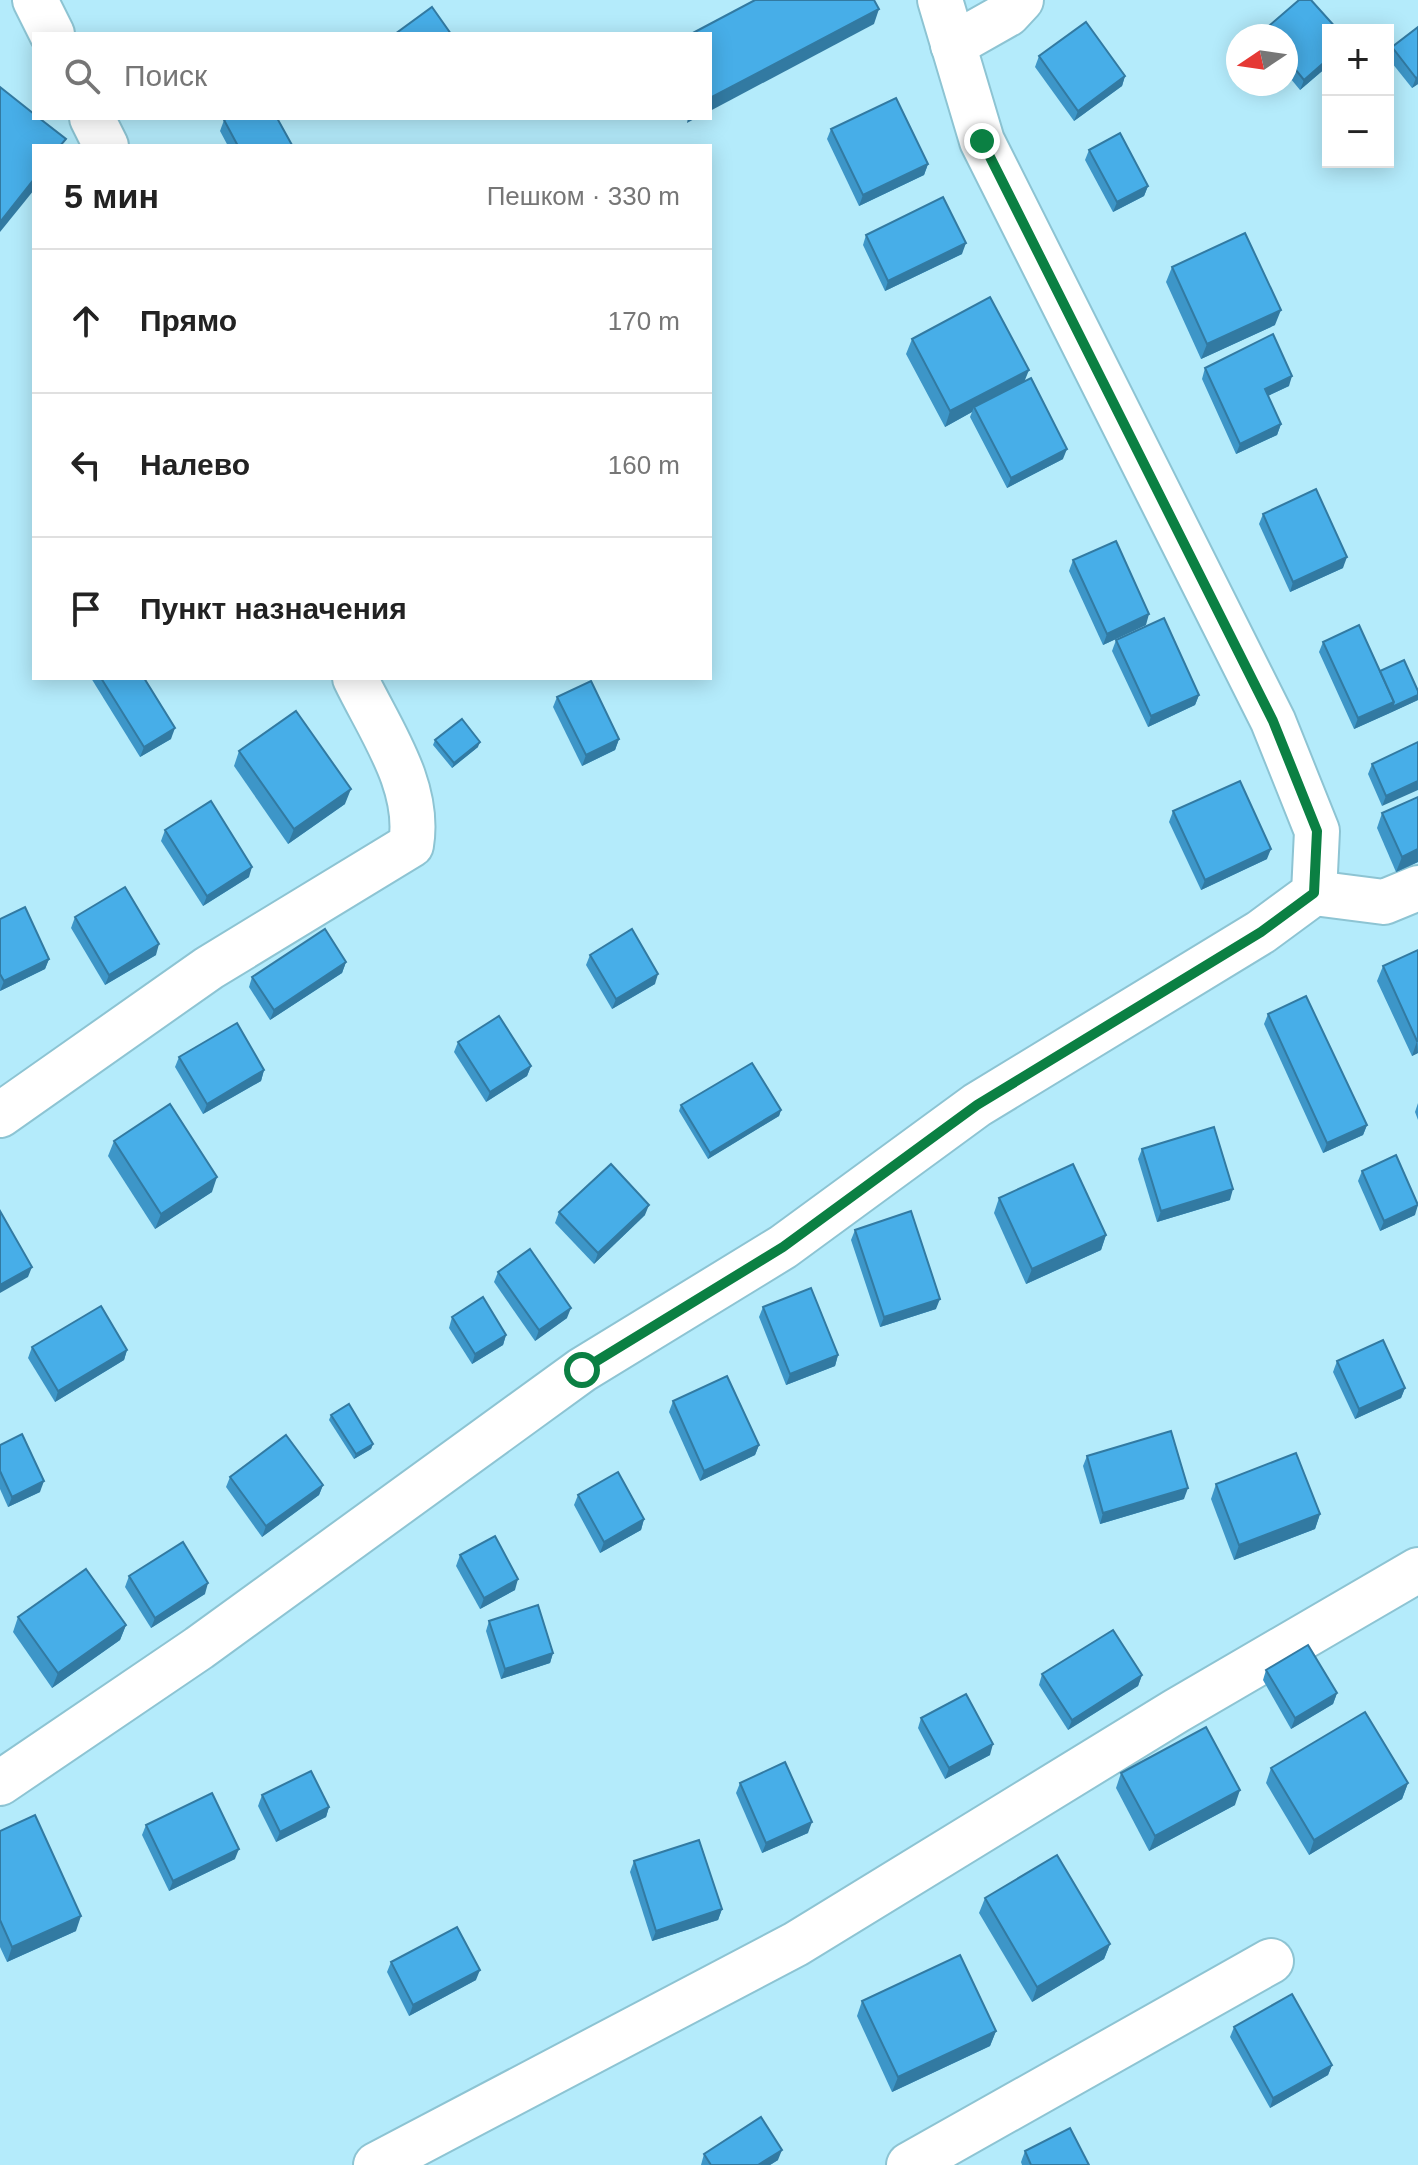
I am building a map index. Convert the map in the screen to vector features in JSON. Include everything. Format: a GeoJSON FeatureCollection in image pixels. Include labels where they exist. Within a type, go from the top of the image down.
{"type":"FeatureCollection","features":[{"type":"Feature","properties":{"kind":"street"},"geometry":{"type":"LineString","coordinates":[[35,0],[51,32]]}},
{"type":"Feature","properties":{"kind":"street"},"geometry":{"type":"LineString","coordinates":[[940,0],[982,141],[1273,721],[1317,831],[1314,893]]}},
{"type":"Feature","properties":{"kind":"street"},"geometry":{"type":"LineString","coordinates":[[953,45],[1008,14],[1021,0]]}},
{"type":"Feature","properties":{"kind":"street"},"geometry":{"type":"LineString","coordinates":[[93,120],[105,144]]}},
{"type":"Feature","properties":{"kind":"street"},"geometry":{"type":"LineString","coordinates":[[0,1115],[209,968],[411,845],[415,821],[409,792],[356,680]]}},
{"type":"Feature","properties":{"kind":"street"},"geometry":{"type":"LineString","coordinates":[[0,1783],[199,1648],[582,1370],[783,1247],[977,1105],[1261,932],[1314,893],[1384,902],[1418,888]]}},
{"type":"Feature","properties":{"kind":"street"},"geometry":{"type":"LineString","coordinates":[[376,2165],[796,1944],[1176,1711],[1418,1570]]}},
{"type":"Feature","properties":{"kind":"street"},"geometry":{"type":"LineString","coordinates":[[909,2165],[1271,1961]]}},
{"type":"Feature","properties":{"kind":"building"},"geometry":{"type":"Polygon","coordinates":[[[755,0],[874,0],[879,9],[712,97],[712,32],[695,32],[755,0]]]}},
{"type":"Feature","properties":{"kind":"building"},"geometry":{"type":"Polygon","coordinates":[[[1299,0],[1311,0],[1333,24],[1322,24],[1322,64],[1304,80],[1298,73],[1298,24],[1271,24],[1299,0]]]}},
{"type":"Feature","properties":{"kind":"building"},"geometry":{"type":"Polygon","coordinates":[[[432,7],[450,32],[398,32],[432,7]]]}},
{"type":"Feature","properties":{"kind":"building"},"geometry":{"type":"Polygon","coordinates":[[[1086,22],[1125,76],[1078,111],[1039,56],[1086,22]]]}},
{"type":"Feature","properties":{"kind":"building"},"geometry":{"type":"Polygon","coordinates":[[[1418,27],[1418,77],[1394,50],[1394,45],[1418,27]]]}},
{"type":"Feature","properties":{"kind":"building"},"geometry":{"type":"Polygon","coordinates":[[[0,87],[32,112],[32,120],[42,120],[66,139],[62,144],[32,144],[32,182],[0,222],[0,87]]]}},
{"type":"Feature","properties":{"kind":"building"},"geometry":{"type":"Polygon","coordinates":[[[896,98],[928,164],[863,195],[831,129],[896,98]]]}},
{"type":"Feature","properties":{"kind":"building"},"geometry":{"type":"Polygon","coordinates":[[[224,120],[278,120],[291,144],[237,144],[224,120]]]}},
{"type":"Feature","properties":{"kind":"building"},"geometry":{"type":"Polygon","coordinates":[[[1120,133],[1148,186],[1117,202],[1089,150],[1120,133]]]}},
{"type":"Feature","properties":{"kind":"building"},"geometry":{"type":"Polygon","coordinates":[[[943,197],[966,243],[888,281],[866,235],[943,197]]]}},
{"type":"Feature","properties":{"kind":"building"},"geometry":{"type":"Polygon","coordinates":[[[1245,233],[1281,310],[1207,344],[1172,267],[1245,233]]]}},
{"type":"Feature","properties":{"kind":"building"},"geometry":{"type":"Polygon","coordinates":[[[990,297],[1029,370],[950,411],[912,339],[990,297]]]}},
{"type":"Feature","properties":{"kind":"building"},"geometry":{"type":"Polygon","coordinates":[[[1273,334],[1292,376],[1265,389],[1281,424],[1240,444],[1205,368],[1273,334]]]}},
{"type":"Feature","properties":{"kind":"building"},"geometry":{"type":"Polygon","coordinates":[[[1031,378],[1067,449],[1011,478],[974,407],[1031,378]]]}},
{"type":"Feature","properties":{"kind":"building"},"geometry":{"type":"Polygon","coordinates":[[[1316,489],[1347,557],[1293,582],[1263,514],[1316,489]]]}},
{"type":"Feature","properties":{"kind":"building"},"geometry":{"type":"Polygon","coordinates":[[[1116,541],[1149,614],[1107,634],[1073,560],[1116,541]]]}},
{"type":"Feature","properties":{"kind":"building"},"geometry":{"type":"Polygon","coordinates":[[[1164,618],[1199,695],[1151,716],[1116,640],[1164,618]]]}},
{"type":"Feature","properties":{"kind":"building"},"geometry":{"type":"Polygon","coordinates":[[[1359,625],[1394,702],[1358,718],[1323,642],[1359,625]]]}},
{"type":"Feature","properties":{"kind":"building"},"geometry":{"type":"Polygon","coordinates":[[[1404,660],[1418,695],[1392,707],[1394,702],[1380,671],[1404,660]]]}},
{"type":"Feature","properties":{"kind":"building"},"geometry":{"type":"Polygon","coordinates":[[[102,680],[145,680],[175,728],[144,747],[102,680]]]}},
{"type":"Feature","properties":{"kind":"building"},"geometry":{"type":"Polygon","coordinates":[[[591,681],[619,739],[586,755],[557,697],[591,681]]]}},
{"type":"Feature","properties":{"kind":"building"},"geometry":{"type":"Polygon","coordinates":[[[296,711],[351,789],[294,829],[239,751],[296,711]]]}},
{"type":"Feature","properties":{"kind":"building"},"geometry":{"type":"Polygon","coordinates":[[[462,719],[480,742],[454,763],[435,740],[462,719]]]}},
{"type":"Feature","properties":{"kind":"building"},"geometry":{"type":"Polygon","coordinates":[[[1418,742],[1418,781],[1386,796],[1372,764],[1418,742]]]}},
{"type":"Feature","properties":{"kind":"building"},"geometry":{"type":"Polygon","coordinates":[[[1240,781],[1271,849],[1205,880],[1173,811],[1240,781]]]}},
{"type":"Feature","properties":{"kind":"building"},"geometry":{"type":"Polygon","coordinates":[[[1418,797],[1418,849],[1402,857],[1382,813],[1418,797]]]}},
{"type":"Feature","properties":{"kind":"building"},"geometry":{"type":"Polygon","coordinates":[[[211,801],[252,867],[207,896],[165,830],[211,801]]]}},
{"type":"Feature","properties":{"kind":"building"},"geometry":{"type":"Polygon","coordinates":[[[125,887],[159,944],[109,975],[75,917],[125,887]]]}},
{"type":"Feature","properties":{"kind":"building"},"geometry":{"type":"Polygon","coordinates":[[[25,907],[49,959],[4,981],[0,974],[0,919],[25,907]]]}},
{"type":"Feature","properties":{"kind":"building"},"geometry":{"type":"Polygon","coordinates":[[[325,929],[346,962],[274,1010],[252,977],[325,929]]]}},
{"type":"Feature","properties":{"kind":"building"},"geometry":{"type":"Polygon","coordinates":[[[632,929],[658,974],[616,999],[590,955],[632,929]]]}},
{"type":"Feature","properties":{"kind":"building"},"geometry":{"type":"Polygon","coordinates":[[[1418,950],[1418,1041],[1417,1041],[1383,966],[1418,950]]]}},
{"type":"Feature","properties":{"kind":"building"},"geometry":{"type":"Polygon","coordinates":[[[1306,996],[1367,1125],[1327,1143],[1268,1014],[1306,996]]]}},
{"type":"Feature","properties":{"kind":"building"},"geometry":{"type":"Polygon","coordinates":[[[499,1016],[531,1066],[490,1092],[458,1042],[499,1016]]]}},
{"type":"Feature","properties":{"kind":"building"},"geometry":{"type":"Polygon","coordinates":[[[237,1023],[264,1070],[207,1104],[179,1057],[237,1023]]]}},
{"type":"Feature","properties":{"kind":"building"},"geometry":{"type":"Polygon","coordinates":[[[752,1063],[781,1110],[710,1153],[681,1105],[752,1063]]]}},
{"type":"Feature","properties":{"kind":"building"},"geometry":{"type":"Polygon","coordinates":[[[170,1104],[217,1177],[161,1214],[114,1141],[170,1104]]]}},
{"type":"Feature","properties":{"kind":"building"},"geometry":{"type":"Polygon","coordinates":[[[1214,1127],[1233,1189],[1161,1211],[1142,1149],[1214,1127]]]}},
{"type":"Feature","properties":{"kind":"building"},"geometry":{"type":"Polygon","coordinates":[[[1396,1155],[1418,1205],[1384,1221],[1362,1171],[1396,1155]]]}},
{"type":"Feature","properties":{"kind":"building"},"geometry":{"type":"Polygon","coordinates":[[[611,1164],[649,1205],[598,1253],[559,1212],[611,1164]]]}},
{"type":"Feature","properties":{"kind":"building"},"geometry":{"type":"Polygon","coordinates":[[[1073,1164],[1106,1235],[1032,1269],[999,1198],[1073,1164]]]}},
{"type":"Feature","properties":{"kind":"building"},"geometry":{"type":"Polygon","coordinates":[[[0,1211],[32,1267],[0,1285],[0,1211]]]}},
{"type":"Feature","properties":{"kind":"building"},"geometry":{"type":"Polygon","coordinates":[[[911,1211],[940,1299],[884,1317],[855,1230],[911,1211]]]}},
{"type":"Feature","properties":{"kind":"building"},"geometry":{"type":"Polygon","coordinates":[[[530,1249],[571,1308],[539,1330],[498,1272],[530,1249]]]}},
{"type":"Feature","properties":{"kind":"building"},"geometry":{"type":"Polygon","coordinates":[[[811,1288],[838,1355],[790,1374],[763,1307],[811,1288]]]}},
{"type":"Feature","properties":{"kind":"building"},"geometry":{"type":"Polygon","coordinates":[[[483,1297],[506,1335],[475,1354],[452,1317],[483,1297]]]}},
{"type":"Feature","properties":{"kind":"building"},"geometry":{"type":"Polygon","coordinates":[[[101,1306],[127,1350],[58,1391],[32,1347],[101,1306]]]}},
{"type":"Feature","properties":{"kind":"building"},"geometry":{"type":"Polygon","coordinates":[[[1383,1340],[1405,1388],[1359,1409],[1337,1361],[1383,1340]]]}},
{"type":"Feature","properties":{"kind":"building"},"geometry":{"type":"Polygon","coordinates":[[[727,1376],[759,1445],[704,1471],[673,1401],[727,1376]]]}},
{"type":"Feature","properties":{"kind":"building"},"geometry":{"type":"Polygon","coordinates":[[[349,1404],[373,1444],[356,1454],[331,1415],[349,1404]]]}},
{"type":"Feature","properties":{"kind":"building"},"geometry":{"type":"Polygon","coordinates":[[[1171,1431],[1188,1488],[1103,1513],[1087,1456],[1171,1431]]]}},
{"type":"Feature","properties":{"kind":"building"},"geometry":{"type":"Polygon","coordinates":[[[22,1434],[44,1481],[12,1497],[0,1471],[0,1445],[22,1434]]]}},
{"type":"Feature","properties":{"kind":"building"},"geometry":{"type":"Polygon","coordinates":[[[286,1435],[323,1485],[266,1526],[230,1477],[286,1435]]]}},
{"type":"Feature","properties":{"kind":"building"},"geometry":{"type":"Polygon","coordinates":[[[1296,1453],[1320,1514],[1239,1545],[1216,1484],[1296,1453]]]}},
{"type":"Feature","properties":{"kind":"building"},"geometry":{"type":"Polygon","coordinates":[[[618,1472],[644,1519],[604,1542],[578,1495],[618,1472]]]}},
{"type":"Feature","properties":{"kind":"building"},"geometry":{"type":"Polygon","coordinates":[[[495,1536],[518,1579],[484,1598],[460,1555],[495,1536]]]}},
{"type":"Feature","properties":{"kind":"building"},"geometry":{"type":"Polygon","coordinates":[[[183,1542],[208,1583],[155,1618],[129,1576],[183,1542]]]}},
{"type":"Feature","properties":{"kind":"building"},"geometry":{"type":"Polygon","coordinates":[[[86,1569],[126,1625],[58,1673],[18,1617],[86,1569]]]}},
{"type":"Feature","properties":{"kind":"building"},"geometry":{"type":"Polygon","coordinates":[[[538,1605],[553,1653],[505,1669],[489,1621],[538,1605]]]}},
{"type":"Feature","properties":{"kind":"building"},"geometry":{"type":"Polygon","coordinates":[[[1113,1630],[1142,1675],[1072,1720],[1042,1674],[1113,1630]]]}},
{"type":"Feature","properties":{"kind":"building"},"geometry":{"type":"Polygon","coordinates":[[[1308,1645],[1337,1693],[1295,1718],[1266,1670],[1308,1645]]]}},
{"type":"Feature","properties":{"kind":"building"},"geometry":{"type":"Polygon","coordinates":[[[966,1694],[993,1744],[949,1768],[921,1718],[966,1694]]]}},
{"type":"Feature","properties":{"kind":"building"},"geometry":{"type":"Polygon","coordinates":[[[1365,1712],[1408,1783],[1314,1840],[1271,1768],[1365,1712]]]}},
{"type":"Feature","properties":{"kind":"building"},"geometry":{"type":"Polygon","coordinates":[[[1206,1727],[1240,1790],[1155,1836],[1121,1773],[1206,1727]]]}},
{"type":"Feature","properties":{"kind":"building"},"geometry":{"type":"Polygon","coordinates":[[[785,1762],[812,1822],[766,1843],[740,1783],[785,1762]]]}},
{"type":"Feature","properties":{"kind":"building"},"geometry":{"type":"Polygon","coordinates":[[[311,1771],[329,1807],[280,1832],[262,1795],[311,1771]]]}},
{"type":"Feature","properties":{"kind":"building"},"geometry":{"type":"Polygon","coordinates":[[[212,1793],[239,1849],[173,1881],[146,1825],[212,1793]]]}},
{"type":"Feature","properties":{"kind":"building"},"geometry":{"type":"Polygon","coordinates":[[[35,1815],[81,1916],[12,1947],[0,1920],[0,1831],[35,1815]]]}},
{"type":"Feature","properties":{"kind":"building"},"geometry":{"type":"Polygon","coordinates":[[[699,1840],[722,1909],[656,1931],[634,1861],[699,1840]]]}},
{"type":"Feature","properties":{"kind":"building"},"geometry":{"type":"Polygon","coordinates":[[[1057,1855],[1110,1944],[1037,1987],[985,1898],[1057,1855]]]}},
{"type":"Feature","properties":{"kind":"building"},"geometry":{"type":"Polygon","coordinates":[[[457,1927],[480,1970],[413,2005],[391,1962],[457,1927]]]}},
{"type":"Feature","properties":{"kind":"building"},"geometry":{"type":"Polygon","coordinates":[[[960,1955],[996,2031],[898,2077],[862,2001],[960,1955]]]}},
{"type":"Feature","properties":{"kind":"building"},"geometry":{"type":"Polygon","coordinates":[[[1292,1994],[1332,2065],[1273,2098],[1234,2027],[1292,1994]]]}},
{"type":"Feature","properties":{"kind":"building"},"geometry":{"type":"Polygon","coordinates":[[[761,2117],[782,2150],[758,2165],[711,2165],[704,2154],[761,2117]]]}},
{"type":"Feature","properties":{"kind":"building"},"geometry":{"type":"Polygon","coordinates":[[[1070,2128],[1089,2165],[1031,2165],[1025,2151],[1070,2128]]]}},
{"type":"Feature","properties":{"kind":"route"},"geometry":{"type":"LineString","coordinates":[[582,1370],[783,1247],[977,1105],[1261,932],[1314,893],[1317,831],[1273,721],[982,141]]}}]}
